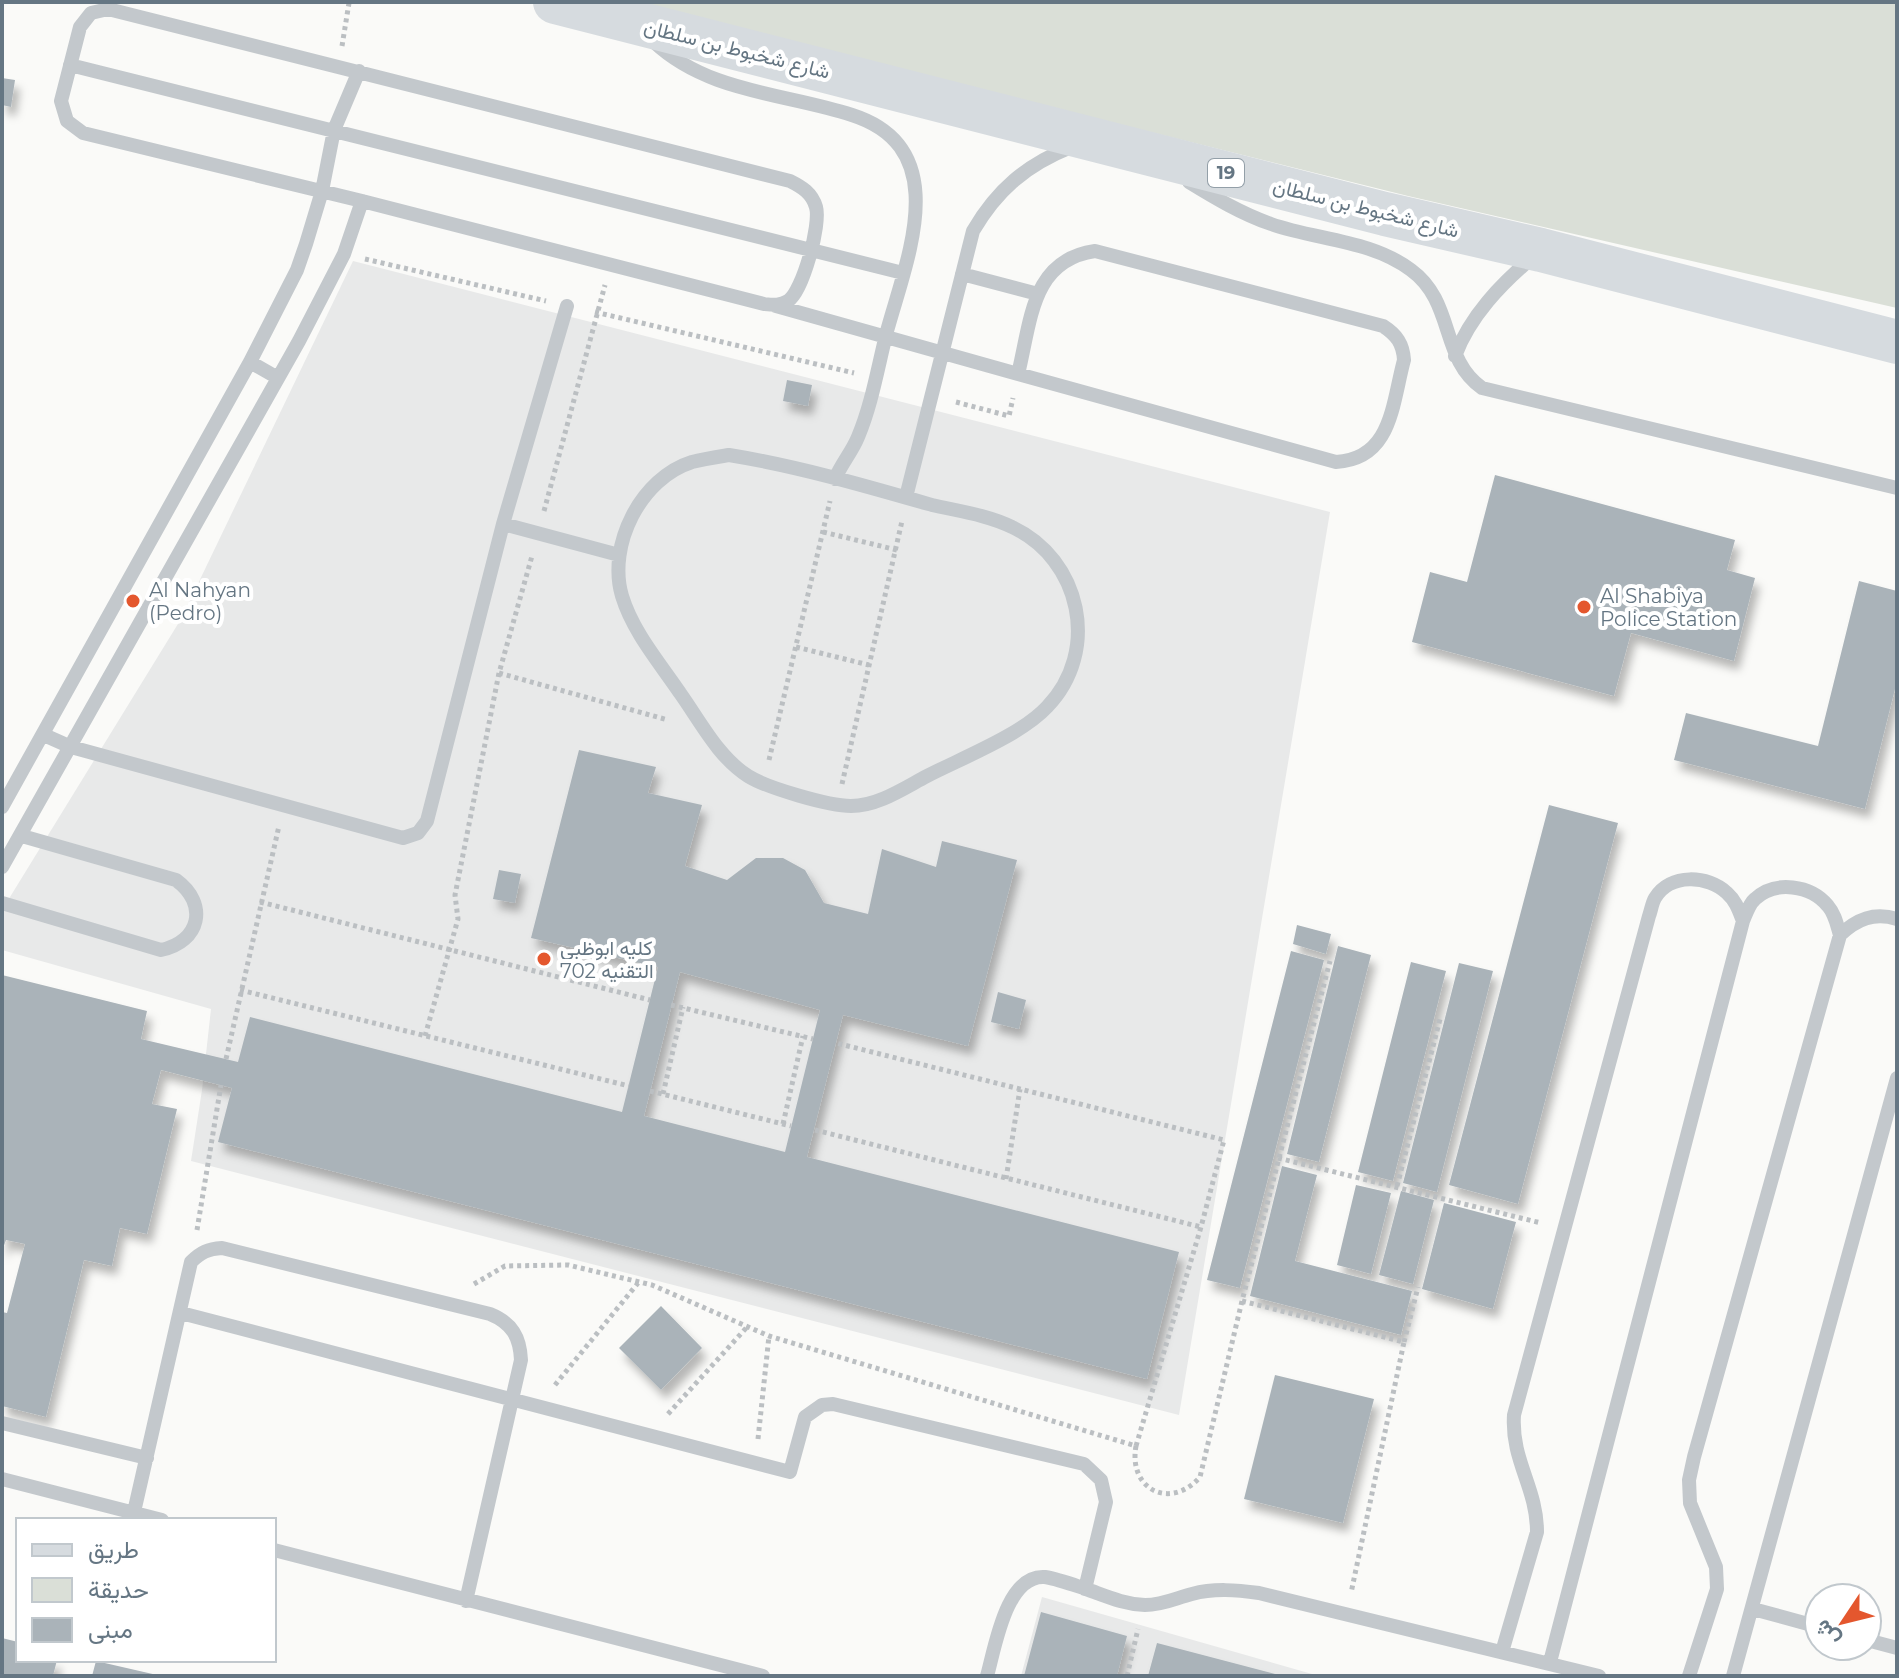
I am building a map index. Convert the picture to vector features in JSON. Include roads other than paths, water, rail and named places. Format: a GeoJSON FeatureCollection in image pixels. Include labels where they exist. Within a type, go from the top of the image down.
{"type":"FeatureCollection","features":[{"type":"Feature","properties":{"kind":"main road","name":"شارع شخبوط بن سلطان"},"geometry":{"type":"LineString","coordinates":[[555,2],[1897,342]]}},
{"type":"Feature","properties":{"kind":"lane"},"geometry":{"type":"LineString","coordinates":[[776,306],[796,294],[817,219],[811,195],[790,181],[108,9],[91,13],[80,27],[61,101],[62,111],[74,128],[83,133],[776,306],[886,335],[1018,374],[1336,462],[1365,456],[1377,446],[1385,433],[1404,360],[1399,340],[1383,326],[1095,251],[1066,259],[1044,280],[1018,374]]}},
{"type":"Feature","properties":{"kind":"lane"},"geometry":{"type":"LineString","coordinates":[[633,23],[663,51],[699,73],[738,87],[873,123],[891,137],[905,155],[914,175],[918,198],[916,220],[903,273],[862,427],[835,479]]}},
{"type":"Feature","properties":{"kind":"lane"},"geometry":{"type":"LineString","coordinates":[[70,65],[903,273]]}},
{"type":"Feature","properties":{"kind":"lane"},"geometry":{"type":"LineString","coordinates":[[2,807],[250,362],[297,270],[322,191],[334,130],[359,71]]}},
{"type":"Feature","properties":{"kind":"lane"},"geometry":{"type":"LineString","coordinates":[[906,497],[973,231],[1003,188],[1024,170],[1047,156],[1100,140]]}},
{"type":"Feature","properties":{"kind":"lane"},"geometry":{"type":"LineString","coordinates":[[1154,155],[1190,183],[1229,206],[1271,224],[1372,250],[1394,258],[1413,271],[1430,288],[1442,309],[1455,356],[1471,380],[1482,388],[1897,488]]}},
{"type":"Feature","properties":{"kind":"lane"},"geometry":{"type":"LineString","coordinates":[[2,867],[278,378],[344,254],[362,201]]}},
{"type":"Feature","properties":{"kind":"lane"},"geometry":{"type":"LineString","coordinates":[[1455,356],[1463,335],[1491,298],[1541,250]]}},
{"type":"Feature","properties":{"kind":"lane"},"geometry":{"type":"LineString","coordinates":[[962,274],[1038,294]]}},
{"type":"Feature","properties":{"kind":"lane"},"geometry":{"type":"LineString","coordinates":[[44,735],[71,747],[403,838],[411,837],[424,828],[503,524],[567,306]]}},
{"type":"Feature","properties":{"kind":"lane"},"geometry":{"type":"LineString","coordinates":[[250,362],[278,378]]}},
{"type":"Feature","properties":{"kind":"lane"},"geometry":{"type":"LineString","coordinates":[[729,455],[906,497],[1010,526],[1037,542],[1058,564],[1073,592],[1079,623],[1076,654],[1065,683],[1047,708],[1022,727],[879,800],[851,806],[764,784],[734,766],[636,629],[621,594],[619,555],[631,516],[655,484],[689,463],[729,455]]}},
{"type":"Feature","properties":{"kind":"lane"},"geometry":{"type":"LineString","coordinates":[[503,524],[619,555]]}},
{"type":"Feature","properties":{"kind":"lane"},"geometry":{"type":"LineString","coordinates":[[2,903],[161,950],[184,941],[196,921],[197,909],[193,897],[176,880],[22,836]]}},
{"type":"Feature","properties":{"kind":"lane"},"geometry":{"type":"LineString","coordinates":[[1502,1652],[1537,1532],[1533,1492],[1517,1455],[1513,1435],[1514,1415],[1655,898],[1666,886],[1682,879],[1698,879],[1714,884],[1727,893],[1737,905],[1743,921]]}},
{"type":"Feature","properties":{"kind":"lane"},"geometry":{"type":"LineString","coordinates":[[1550,1662],[1743,921],[1753,900],[1767,891],[1783,887],[1800,888],[1815,894],[1827,905],[1836,919],[1840,935],[1689,1480],[1690,1503],[1716,1567],[1717,1589],[1689,1676]]}},
{"type":"Feature","properties":{"kind":"lane"},"geometry":{"type":"LineString","coordinates":[[1840,935],[1864,918],[1879,916],[1897,919]]}},
{"type":"Feature","properties":{"kind":"lane"},"geometry":{"type":"LineString","coordinates":[[1733,1676],[1897,1078]]}},
{"type":"Feature","properties":{"kind":"lane"},"geometry":{"type":"LineString","coordinates":[[134,1512],[191,1262],[200,1254],[222,1248],[490,1314],[504,1320],[515,1331],[521,1345],[521,1360],[466,1601]]}},
{"type":"Feature","properties":{"kind":"lane"},"geometry":{"type":"LineString","coordinates":[[181,1313],[790,1472],[805,1417],[822,1405],[833,1404],[1084,1464],[1101,1480],[1106,1502],[1085,1589]]}},
{"type":"Feature","properties":{"kind":"lane"},"geometry":{"type":"LineString","coordinates":[[2,1423],[147,1458]]}},
{"type":"Feature","properties":{"kind":"lane"},"geometry":{"type":"LineString","coordinates":[[2,1479],[155,1518]]}},
{"type":"Feature","properties":{"kind":"lane"},"geometry":{"type":"LineString","coordinates":[[276,1551],[763,1676]]}},
{"type":"Feature","properties":{"kind":"lane"},"geometry":{"type":"LineString","coordinates":[[987,1676],[1005,1611],[1023,1584],[1044,1577],[1114,1600],[1144,1605],[1164,1604],[1194,1593],[1227,1589],[1259,1593],[1599,1676]]}},
{"type":"Feature","properties":{"kind":"lane"},"geometry":{"type":"LineString","coordinates":[[1753,1609],[1803,1623]]}},
{"type":"Feature","properties":{"kind":"place","name":"Al Nahyan (Pedro)"},"geometry":{"type":"Point","coordinates":[133,601]}},
{"type":"Feature","properties":{"kind":"place","name":"Al Shabiya Police Station"},"geometry":{"type":"Point","coordinates":[1584,607]}},
{"type":"Feature","properties":{"kind":"place","name":"كليه ابوظبي التقنيه 702"},"geometry":{"type":"Point","coordinates":[544,959]}}]}
